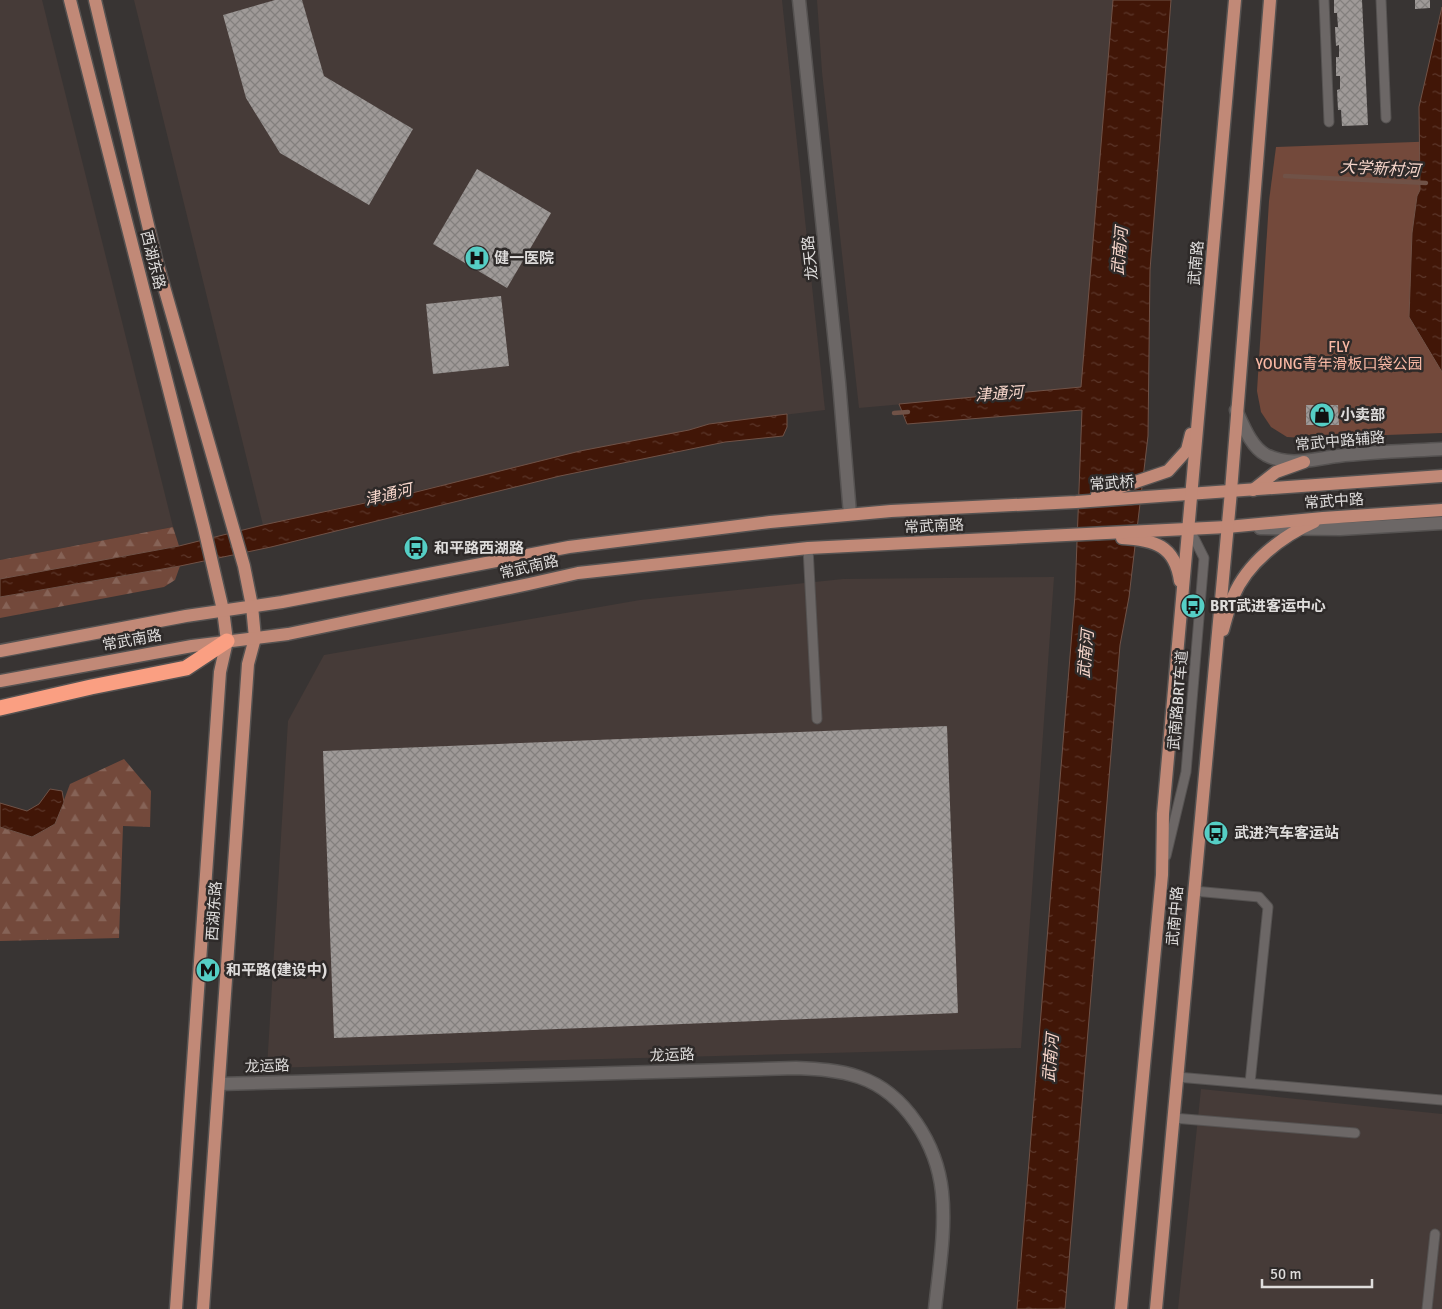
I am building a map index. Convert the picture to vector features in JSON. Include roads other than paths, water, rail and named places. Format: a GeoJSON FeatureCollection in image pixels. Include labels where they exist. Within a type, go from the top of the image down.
{"type":"FeatureCollection","features":[{"type":"Feature","properties":{"kind":"highway"},"geometry":{"type":"LineString","coordinates":[[0,708],[186,668],[227,641]]}},
{"type":"Feature","properties":{"kind":"main road","name":"西湖东路"},"geometry":{"type":"LineString","coordinates":[[70,0],[204,528],[224,610],[227,641],[220,682],[176,1309]]}},
{"type":"Feature","properties":{"kind":"main road","name":"西湖东路"},"geometry":{"type":"LineString","coordinates":[[95,0],[156,259],[244,566],[252,606],[255,638],[248,664],[203,1309]]}},
{"type":"Feature","properties":{"kind":"main road","name":"武南路"},"geometry":{"type":"LineString","coordinates":[[1189,528],[1235,0]]}},
{"type":"Feature","properties":{"kind":"main road"},"geometry":{"type":"LineString","coordinates":[[1227,527],[1270,0]]}},
{"type":"Feature","properties":{"kind":"main road"},"geometry":{"type":"LineString","coordinates":[[1076,502],[1150,479],[1168,471],[1188,450],[1201,390]]}},
{"type":"Feature","properties":{"kind":"main road"},"geometry":{"type":"LineString","coordinates":[[1252,490],[1276,472],[1304,462]]}},
{"type":"Feature","properties":{"kind":"main road","name":"常武中路"},"geometry":{"type":"LineString","coordinates":[[1192,494],[1442,476]]}},
{"type":"Feature","properties":{"kind":"main road","name":"常武桥"},"geometry":{"type":"LineString","coordinates":[[1076,502],[1192,494]]}},
{"type":"Feature","properties":{"kind":"main road","name":"常武南路"},"geometry":{"type":"LineString","coordinates":[[0,651],[224,610],[282,602],[569,547],[850,514],[1076,502]]}},
{"type":"Feature","properties":{"kind":"main road","name":"常武中路"},"geometry":{"type":"LineString","coordinates":[[1189,528],[1227,527],[1442,510]]}},
{"type":"Feature","properties":{"kind":"main road"},"geometry":{"type":"LineString","coordinates":[[1215,653],[1234,595],[1250,569],[1274,546],[1298,529],[1323,518]]}},
{"type":"Feature","properties":{"kind":"main road","name":"武南中路"},"geometry":{"type":"LineString","coordinates":[[1156,1309],[1227,527]]}},
{"type":"Feature","properties":{"kind":"main road"},"geometry":{"type":"LineString","coordinates":[[1146,535],[1189,528]]}},
{"type":"Feature","properties":{"kind":"main road","name":"武南中路"},"geometry":{"type":"LineString","coordinates":[[1122,1309],[1162,875],[1163,814],[1189,528]]}},
{"type":"Feature","properties":{"kind":"main road","name":"常武南路"},"geometry":{"type":"LineString","coordinates":[[0,681],[227,641],[298,632],[578,573],[808,548],[1072,534],[1146,535]]}},
{"type":"Feature","properties":{"kind":"main road"},"geometry":{"type":"LineString","coordinates":[[1146,535],[1167,550],[1179,569],[1183,597]]}},
{"type":"Feature","properties":{"kind":"street","name":"龙天路"},"geometry":{"type":"LineString","coordinates":[[800,0],[839,382],[850,514]]}},
{"type":"Feature","properties":{"kind":"street","name":"常武中路辅路"},"geometry":{"type":"LineString","coordinates":[[1236,410],[1250,438],[1264,454],[1284,461],[1304,462],[1337,456],[1442,449]]}},
{"type":"Feature","properties":{"kind":"street"},"geometry":{"type":"LineString","coordinates":[[1227,527],[1298,529],[1442,523]]}},
{"type":"Feature","properties":{"kind":"street","name":"龙运路"},"geometry":{"type":"LineString","coordinates":[[219,1084],[796,1068],[831,1070],[861,1078],[886,1092],[911,1115],[933,1154],[942,1191],[943,1234],[935,1309]]}},
{"type":"Feature","properties":{"kind":"lane"},"geometry":{"type":"LineString","coordinates":[[1324,0],[1329,122]]}},
{"type":"Feature","properties":{"kind":"lane"},"geometry":{"type":"LineString","coordinates":[[1380,0],[1386,118]]}},
{"type":"Feature","properties":{"kind":"lane","name":"武南路BRT车道"},"geometry":{"type":"LineString","coordinates":[[1162,875],[1186,772],[1204,558],[1189,528]]}},
{"type":"Feature","properties":{"kind":"lane"},"geometry":{"type":"LineString","coordinates":[[808,548],[817,719]]}},
{"type":"Feature","properties":{"kind":"lane"},"geometry":{"type":"LineString","coordinates":[[1194,891],[1259,897],[1268,907],[1250,1083]]}},
{"type":"Feature","properties":{"kind":"lane"},"geometry":{"type":"LineString","coordinates":[[1177,1077],[1442,1100]]}},
{"type":"Feature","properties":{"kind":"lane"},"geometry":{"type":"LineString","coordinates":[[1174,1118],[1356,1133]]}},
{"type":"Feature","properties":{"kind":"lane"},"geometry":{"type":"LineString","coordinates":[[1427,1309],[1435,1234]]}},
{"type":"Feature","properties":{"kind":"water","name":"武南河"},"geometry":{"type":"Polygon","coordinates":[[[1113,0],[1171,0],[1150,270],[1148,436],[1129,597],[1120,645],[1065,1309],[1017,1309],[1075,595],[1082,410],[907,424],[899,404],[1081,387],[1113,0]]]}},
{"type":"Feature","properties":{"kind":"water"},"geometry":{"type":"Polygon","coordinates":[[[1442,7],[1442,372],[1409,317],[1412,233],[1417,196],[1420,190],[1419,107],[1442,7]]]}},
{"type":"Feature","properties":{"kind":"water"},"geometry":{"type":"Polygon","coordinates":[[[787,414],[787,427],[783,436],[725,442],[560,476],[271,547],[180,566],[0,597],[0,579],[179,546],[263,525],[416,492],[580,451],[689,430],[709,424],[787,414]]]}},
{"type":"Feature","properties":{"kind":"water"},"geometry":{"type":"Polygon","coordinates":[[[50,789],[62,791],[64,802],[55,824],[32,837],[0,827],[0,803],[27,811],[39,804],[50,789]]]}},
{"type":"Feature","properties":{"kind":"waterway","name":"大学新村河"},"geometry":{"type":"LineString","coordinates":[[1285,176],[1426,183]]}},
{"type":"Feature","properties":{"kind":"waterway","name":"津通河"},"geometry":{"type":"LineString","coordinates":[[894,413],[908,412]]}},
{"type":"Feature","properties":{"kind":"place","name":"健一医院"},"geometry":{"type":"Point","coordinates":[477,258]}},
{"type":"Feature","properties":{"kind":"place","name":"小卖部"},"geometry":{"type":"Point","coordinates":[1322,415]}},
{"type":"Feature","properties":{"kind":"place","name":"和平路西湖路"},"geometry":{"type":"Point","coordinates":[416,548]}},
{"type":"Feature","properties":{"kind":"place","name":"BRT武进客运中心"},"geometry":{"type":"Point","coordinates":[1193,606]}},
{"type":"Feature","properties":{"kind":"place","name":"武进汽车客运站"},"geometry":{"type":"Point","coordinates":[1216,833]}},
{"type":"Feature","properties":{"kind":"place","name":"和平路(建设中)"},"geometry":{"type":"Point","coordinates":[208,970]}},
{"type":"Feature","properties":{"kind":"park label","name":"FLY YOUNG青年滑板口袋公园"},"geometry":{"type":"Point","coordinates":[1339,356]}}]}
